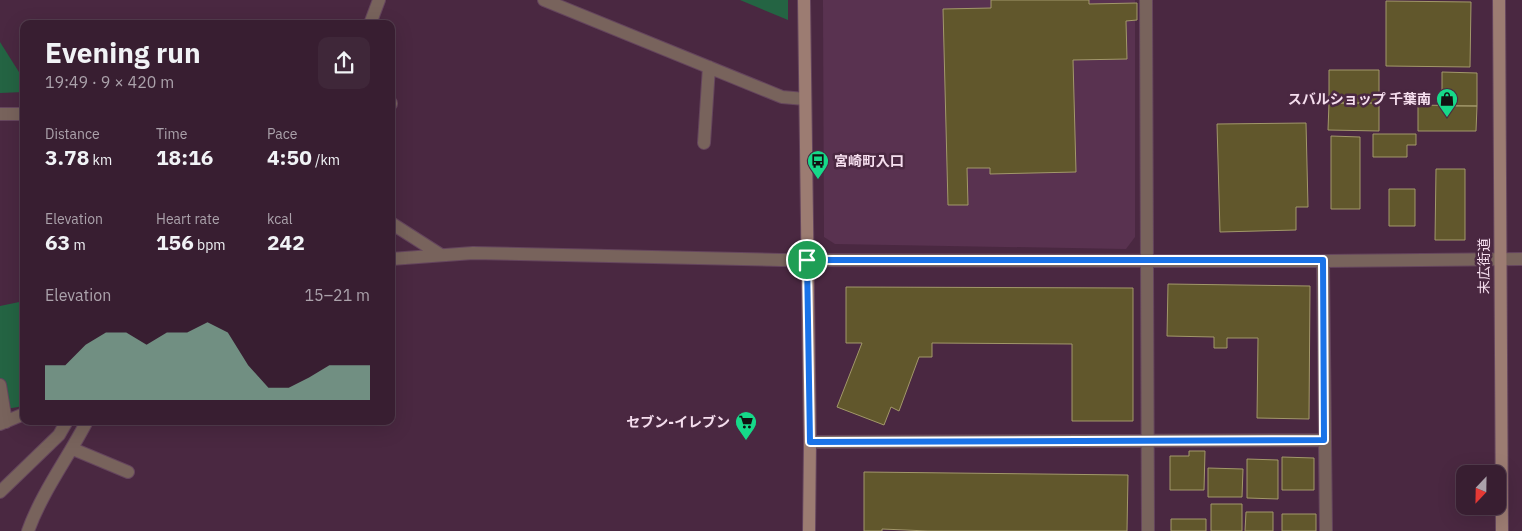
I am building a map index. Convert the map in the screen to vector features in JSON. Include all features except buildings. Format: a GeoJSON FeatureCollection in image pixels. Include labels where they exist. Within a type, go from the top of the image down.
{"type":"FeatureCollection","features":[{"type":"Feature","properties":{"kind":"street"},"geometry":{"type":"LineString","coordinates":[[372,20],[379,0]]}},
{"type":"Feature","properties":{"kind":"street"},"geometry":{"type":"LineString","coordinates":[[544,0],[782,97],[805,99]]}},
{"type":"Feature","properties":{"kind":"street"},"geometry":{"type":"LineString","coordinates":[[804,0],[810,442],[809,531]]}},
{"type":"Feature","properties":{"kind":"street"},"geometry":{"type":"LineString","coordinates":[[1146,0],[1148,531]]}},
{"type":"Feature","properties":{"kind":"street","name":"末広街道"},"geometry":{"type":"LineString","coordinates":[[1499,0],[1502,531]]}},
{"type":"Feature","properties":{"kind":"street"},"geometry":{"type":"LineString","coordinates":[[704,143],[709,67]]}},
{"type":"Feature","properties":{"kind":"street"},"geometry":{"type":"LineString","coordinates":[[0,114],[20,114]]}},
{"type":"Feature","properties":{"kind":"street"},"geometry":{"type":"LineString","coordinates":[[395,226],[441,255]]}},
{"type":"Feature","properties":{"kind":"street"},"geometry":{"type":"LineString","coordinates":[[395,259],[473,253],[807,260],[1522,259]]}},
{"type":"Feature","properties":{"kind":"street"},"geometry":{"type":"LineString","coordinates":[[1323,260],[1326,531]]}},
{"type":"Feature","properties":{"kind":"street"},"geometry":{"type":"LineString","coordinates":[[0,385],[3,423],[20,416]]}},
{"type":"Feature","properties":{"kind":"street"},"geometry":{"type":"LineString","coordinates":[[0,492],[59,435],[65,425]]}},
{"type":"Feature","properties":{"kind":"street"},"geometry":{"type":"LineString","coordinates":[[32,530],[50,482],[73,449],[85,425]]}},
{"type":"Feature","properties":{"kind":"street"},"geometry":{"type":"LineString","coordinates":[[810,442],[1324,440]]}},
{"type":"Feature","properties":{"kind":"street"},"geometry":{"type":"LineString","coordinates":[[73,449],[128,472]]}},
{"type":"Feature","properties":{"kind":"shaded area"},"geometry":{"type":"Polygon","coordinates":[[[823,0],[1135,0],[1135,237],[1126,249],[835,244],[824,237],[823,0]]]}},
{"type":"Feature","properties":{"kind":"green space"},"geometry":{"type":"Polygon","coordinates":[[[740,0],[788,0],[788,20],[740,0]]]}},
{"type":"Feature","properties":{"kind":"green space"},"geometry":{"type":"Polygon","coordinates":[[[0,42],[20,74],[20,92],[0,93],[0,42]]]}},
{"type":"Feature","properties":{"kind":"green space"},"geometry":{"type":"Polygon","coordinates":[[[20,302],[20,407],[0,410],[0,306],[20,302]]]}},
{"type":"Feature","properties":{"kind":"place","name":"スバルショップ 千葉南"},"geometry":{"type":"Point","coordinates":[1447,118]}},
{"type":"Feature","properties":{"kind":"place","name":"宮崎町入口"},"geometry":{"type":"Point","coordinates":[818,180]}},
{"type":"Feature","properties":{"kind":"place","name":"セブン-イレブン"},"geometry":{"type":"Point","coordinates":[746,441]}},
{"type":"Feature","properties":{"kind":"route"},"geometry":{"type":"LineString","coordinates":[[807,260],[1323,260],[1324,440],[810,442],[807,260]]}}]}
